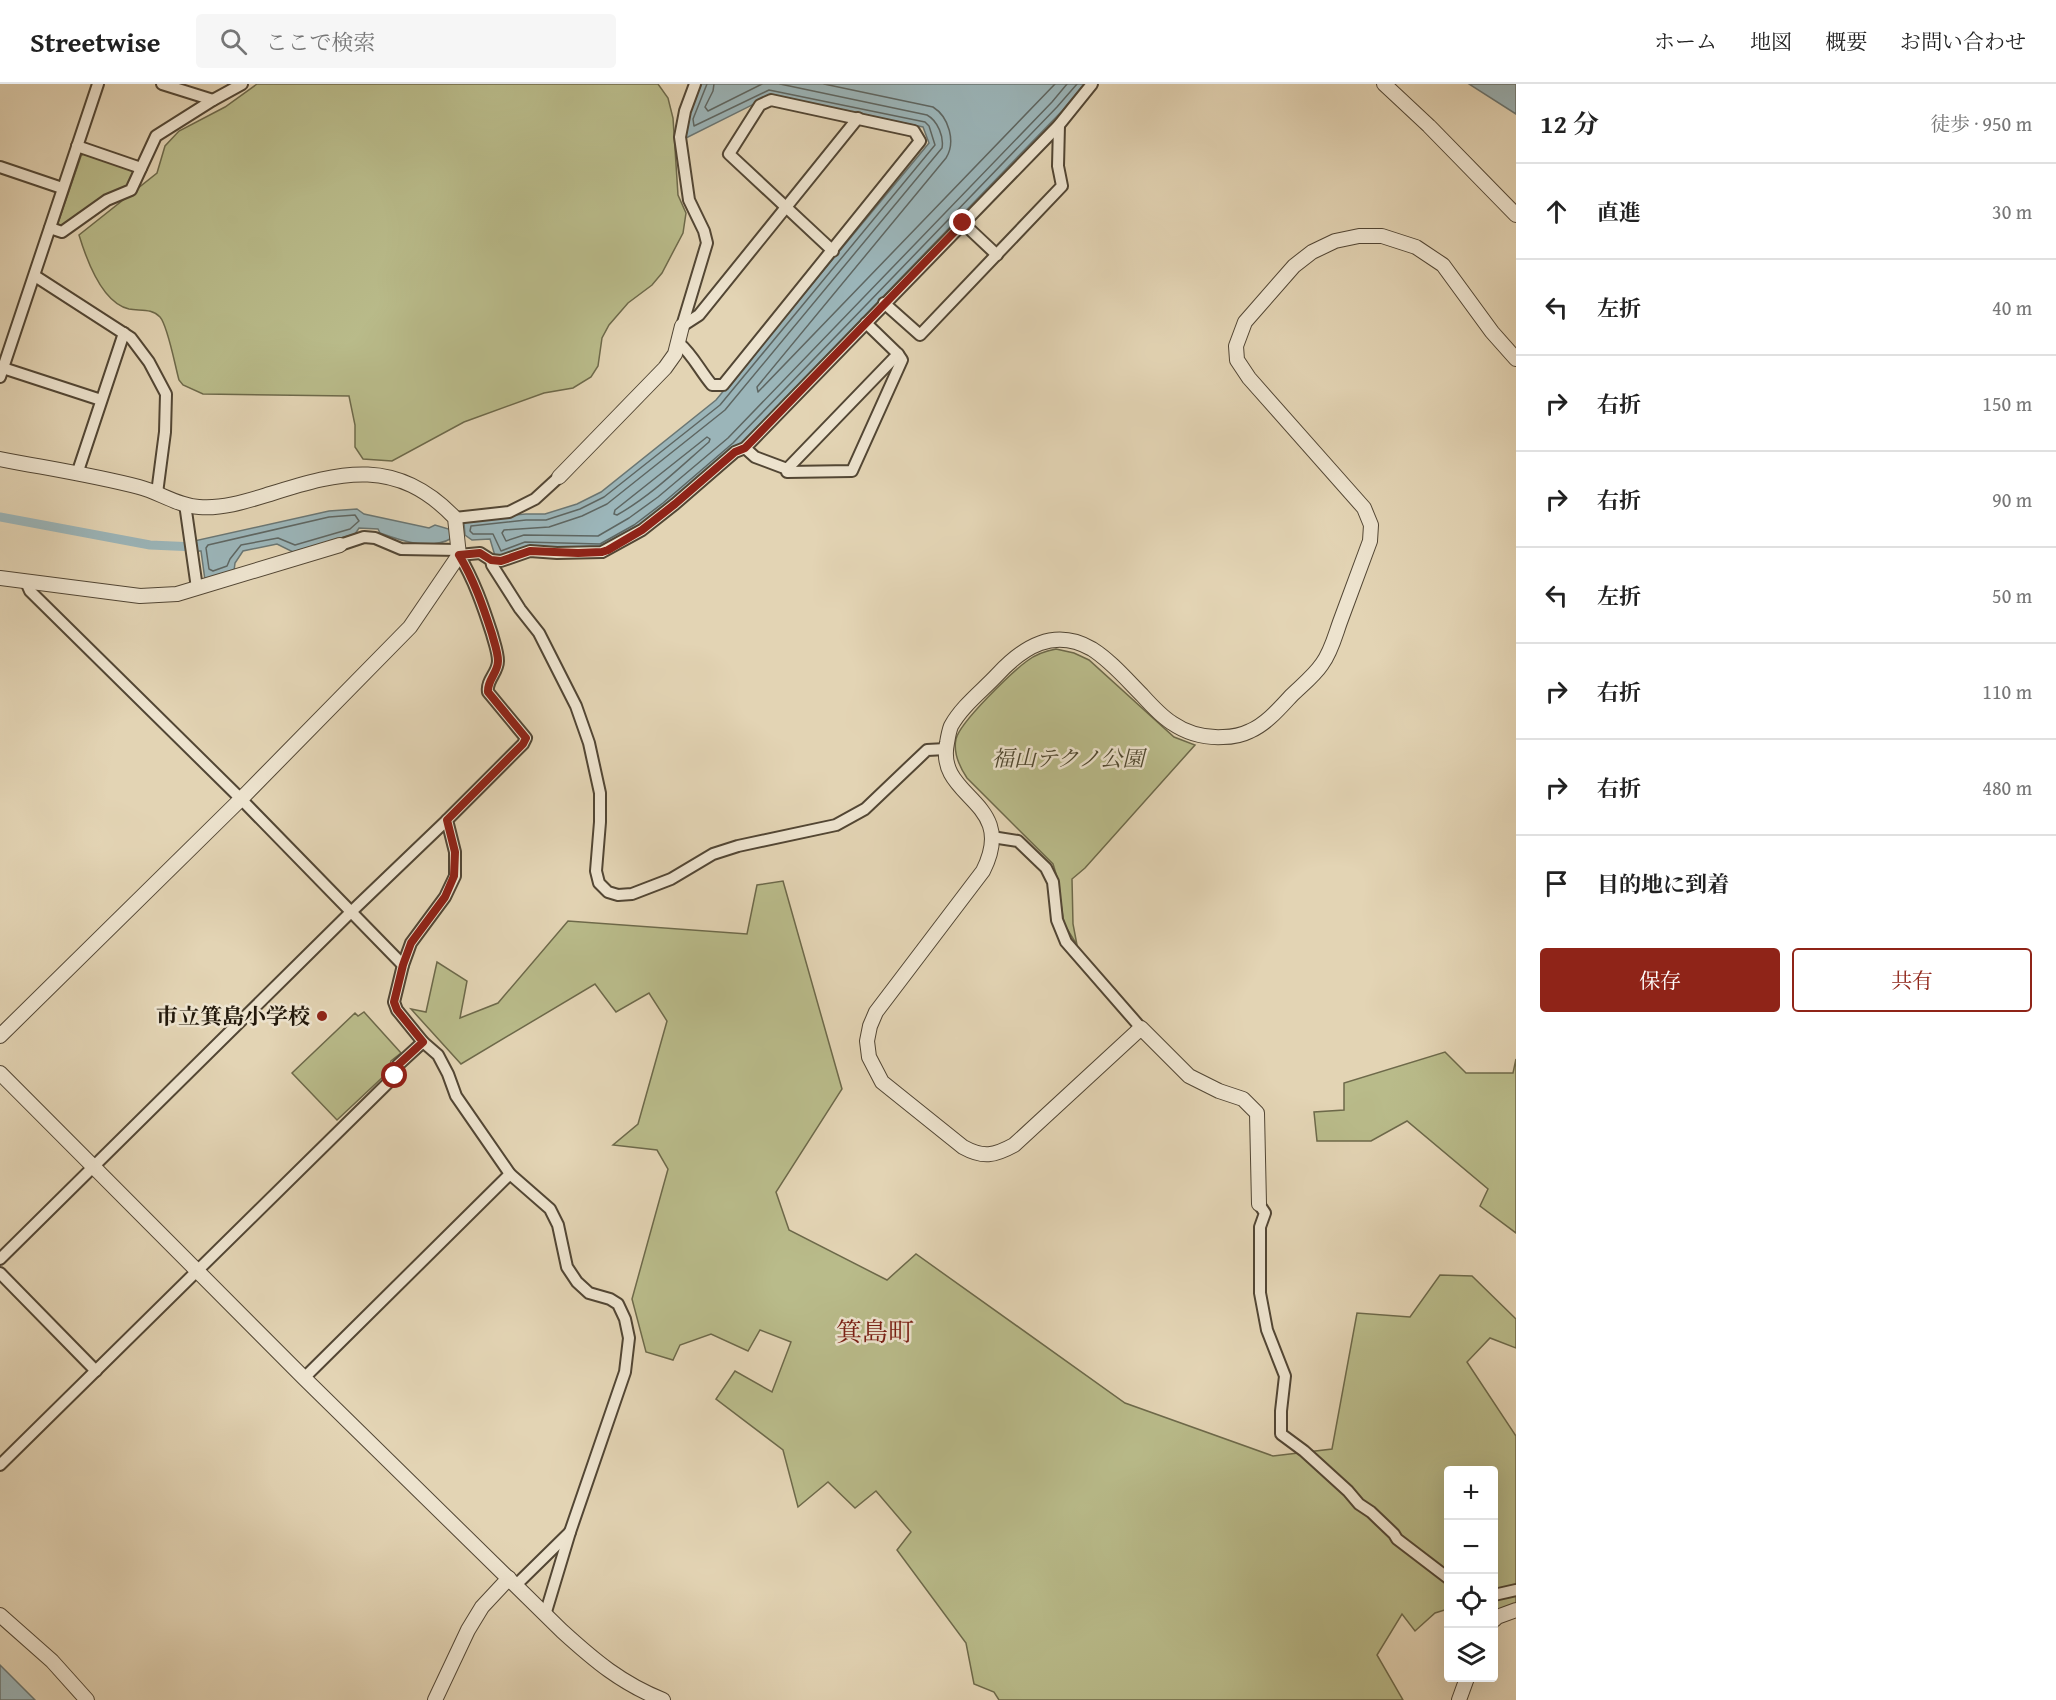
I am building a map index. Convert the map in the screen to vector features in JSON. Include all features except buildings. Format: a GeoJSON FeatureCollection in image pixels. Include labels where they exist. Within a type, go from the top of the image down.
{"type":"FeatureCollection","features":[{"type":"Feature","properties":{"kind":"street"},"geometry":{"type":"LineString","coordinates":[[98,84],[2,365],[101,400]]}},
{"type":"Feature","properties":{"kind":"street"},"geometry":{"type":"LineString","coordinates":[[162,84],[213,100]]}},
{"type":"Feature","properties":{"kind":"street"},"geometry":{"type":"LineString","coordinates":[[50,228],[62,232],[107,200],[131,190],[156,136],[243,84]]}},
{"type":"Feature","properties":{"kind":"street"},"geometry":{"type":"LineString","coordinates":[[0,459],[114,480],[198,507],[234,505],[315,480],[350,474],[373,474],[396,479],[421,491],[455,518],[509,512],[535,499],[659,375],[675,354],[707,243],[704,231],[689,200],[680,137],[685,111],[695,84]]}},
{"type":"Feature","properties":{"kind":"street"},"geometry":{"type":"LineString","coordinates":[[0,578],[140,596],[177,594],[364,537],[375,538],[401,549],[480,553],[491,560],[501,561],[530,551],[578,553],[608,550],[642,530],[735,452],[745,448],[1059,125],[1092,84]]}},
{"type":"Feature","properties":{"kind":"street"},"geometry":{"type":"LineString","coordinates":[[1384,84],[1429,126],[1516,215]]}},
{"type":"Feature","properties":{"kind":"street"},"geometry":{"type":"LineString","coordinates":[[679,343],[689,352],[712,385],[723,384],[833,250],[920,141],[914,131],[858,118],[771,100],[759,105],[729,154],[833,250]]}},
{"type":"Feature","properties":{"kind":"street"},"geometry":{"type":"LineString","coordinates":[[682,326],[699,315],[858,118]]}},
{"type":"Feature","properties":{"kind":"street"},"geometry":{"type":"LineString","coordinates":[[884,303],[920,335],[1062,186],[1058,166],[1059,125]]}},
{"type":"Feature","properties":{"kind":"street"},"geometry":{"type":"LineString","coordinates":[[77,146],[141,168]]}},
{"type":"Feature","properties":{"kind":"street"},"geometry":{"type":"LineString","coordinates":[[0,167],[62,188]]}},
{"type":"Feature","properties":{"kind":"street"},"geometry":{"type":"LineString","coordinates":[[963,223],[997,255]]}},
{"type":"Feature","properties":{"kind":"street"},"geometry":{"type":"LineString","coordinates":[[1141,1028],[1014,1145],[998,1154],[977,1155],[963,1147],[882,1082],[870,1057],[867,1041],[876,1012],[982,871],[991,855],[992,837],[988,820],[949,771],[946,749],[950,727],[1013,657],[1032,645],[1052,640],[1071,641],[1092,649],[1170,723],[1189,733],[1209,738],[1249,732],[1272,716],[1323,664],[1370,542],[1371,525],[1364,508],[1248,378],[1237,360],[1236,346],[1245,322],[1294,266],[1312,252],[1335,241],[1359,236],[1382,236],[1416,247],[1443,265],[1492,332],[1516,358]]}},
{"type":"Feature","properties":{"kind":"street"},"geometry":{"type":"LineString","coordinates":[[34,276],[131,338],[149,362],[166,393],[165,432],[157,493]]}},
{"type":"Feature","properties":{"kind":"street"},"geometry":{"type":"LineString","coordinates":[[745,448],[755,458],[787,469],[788,472],[852,471],[902,360],[866,323]]}},
{"type":"Feature","properties":{"kind":"street"},"geometry":{"type":"LineString","coordinates":[[77,474],[124,333]]}},
{"type":"Feature","properties":{"kind":"street"},"geometry":{"type":"LineString","coordinates":[[787,469],[898,354]]}},
{"type":"Feature","properties":{"kind":"street"},"geometry":{"type":"LineString","coordinates":[[185,504],[197,588]]}},
{"type":"Feature","properties":{"kind":"street"},"geometry":{"type":"LineString","coordinates":[[0,1259],[523,744],[526,738],[488,692],[489,682],[496,671],[498,658],[485,611],[459,552],[455,518]]}},
{"type":"Feature","properties":{"kind":"street"},"geometry":{"type":"LineString","coordinates":[[0,1036],[241,799],[410,627],[459,552]]}},
{"type":"Feature","properties":{"kind":"street"},"geometry":{"type":"LineString","coordinates":[[491,560],[515,602],[539,633],[576,706],[590,743],[600,793],[596,871],[599,883],[608,892],[618,895],[632,894],[671,879],[713,854],[738,846],[836,825],[866,809],[927,750],[946,749]]}},
{"type":"Feature","properties":{"kind":"street"},"geometry":{"type":"LineString","coordinates":[[26,582],[30,591],[241,799],[403,965]]}},
{"type":"Feature","properties":{"kind":"street"},"geometry":{"type":"LineString","coordinates":[[447,820],[455,852],[454,876],[445,897],[411,943],[394,1002],[397,1010],[423,1042],[438,1055],[456,1096],[510,1174],[550,1209],[558,1225],[567,1267],[577,1282],[589,1293],[610,1299],[618,1304],[625,1319],[629,1338],[625,1372],[570,1532],[545,1615]]}},
{"type":"Feature","properties":{"kind":"street"},"geometry":{"type":"LineString","coordinates":[[992,837],[1018,841],[1046,868],[1053,882],[1057,920],[1066,942],[1141,1028],[1189,1076],[1219,1091],[1243,1099],[1257,1113],[1259,1204],[1265,1213],[1260,1227],[1260,1293],[1267,1330],[1285,1376],[1281,1434],[1304,1451],[1397,1539],[1444,1574]]}},
{"type":"Feature","properties":{"kind":"street"},"geometry":{"type":"LineString","coordinates":[[0,1465],[395,1076],[398,1065],[423,1042]]}},
{"type":"Feature","properties":{"kind":"street"},"geometry":{"type":"LineString","coordinates":[[0,1073],[304,1378],[545,1615],[606,1670],[641,1691],[663,1700]]}},
{"type":"Feature","properties":{"kind":"street"},"geometry":{"type":"LineString","coordinates":[[304,1378],[510,1174]]}},
{"type":"Feature","properties":{"kind":"street"},"geometry":{"type":"LineString","coordinates":[[0,1273],[96,1371]]}},
{"type":"Feature","properties":{"kind":"street"},"geometry":{"type":"LineString","coordinates":[[435,1700],[468,1630],[482,1607],[570,1532]]}},
{"type":"Feature","properties":{"kind":"street"},"geometry":{"type":"LineString","coordinates":[[1498,1594],[1516,1590]]}},
{"type":"Feature","properties":{"kind":"street"},"geometry":{"type":"LineString","coordinates":[[1498,1617],[1516,1610]]}},
{"type":"Feature","properties":{"kind":"street"},"geometry":{"type":"LineString","coordinates":[[0,1615],[52,1661],[87,1700]]}},
{"type":"Feature","properties":{"kind":"street"},"geometry":{"type":"LineString","coordinates":[[1460,1700],[1465,1682]]}},
{"type":"Feature","properties":{"kind":"green space"},"geometry":{"type":"Polygon","coordinates":[[[257,84],[658,84],[668,98],[673,118],[678,195],[686,213],[683,233],[662,273],[652,285],[628,303],[609,325],[602,338],[598,366],[591,377],[573,388],[544,393],[464,422],[392,461],[363,459],[355,447],[355,425],[349,396],[203,394],[183,385],[179,380],[168,337],[160,317],[150,311],[129,309],[119,305],[111,298],[96,278],[79,235],[157,173],[165,146],[179,131],[225,107],[257,84]]]}},
{"type":"Feature","properties":{"kind":"green space"},"geometry":{"type":"Polygon","coordinates":[[[83,154],[134,170],[129,186],[103,197],[59,227],[58,223],[83,154]]]}},
{"type":"Feature","properties":{"kind":"green space","name":"福山テクノ公園"},"geometry":{"type":"Polygon","coordinates":[[[1056,649],[1074,653],[1089,660],[1174,737],[1195,745],[1085,868],[1072,879],[1073,924],[1077,945],[1064,924],[1053,864],[967,778],[959,764],[955,749],[960,731],[999,686],[1030,659],[1056,649]]]}},
{"type":"Feature","properties":{"kind":"green space"},"geometry":{"type":"Polygon","coordinates":[[[783,881],[842,1089],[776,1192],[789,1230],[887,1280],[916,1254],[1125,1403],[1273,1456],[1332,1449],[1357,1313],[1410,1317],[1440,1275],[1472,1276],[1516,1319],[1516,1348],[1490,1338],[1467,1362],[1516,1436],[1516,1606],[1498,1610],[1498,1466],[1444,1466],[1444,1610],[1435,1613],[1415,1631],[1402,1614],[1377,1655],[1403,1700],[999,1700],[994,1692],[974,1684],[966,1643],[897,1550],[911,1532],[876,1491],[855,1508],[828,1482],[798,1507],[783,1450],[716,1399],[735,1371],[772,1392],[791,1342],[760,1330],[748,1351],[711,1334],[680,1345],[673,1360],[646,1352],[632,1299],[668,1169],[657,1150],[613,1145],[638,1124],[667,1021],[649,993],[616,1012],[595,984],[461,1064],[411,1009],[426,1012],[437,962],[467,981],[460,1018],[498,1003],[568,921],[747,934],[757,885],[783,881]]]}},
{"type":"Feature","properties":{"kind":"green space"},"geometry":{"type":"Polygon","coordinates":[[[364,1012],[401,1053],[391,1061],[387,1073],[337,1120],[292,1073],[355,1013],[358,1016],[364,1012]]]}},
{"type":"Feature","properties":{"kind":"green space"},"geometry":{"type":"Polygon","coordinates":[[[1445,1052],[1466,1073],[1513,1073],[1516,1059],[1516,1233],[1480,1206],[1488,1189],[1407,1121],[1371,1141],[1317,1141],[1314,1112],[1344,1110],[1344,1083],[1445,1052]]]}},
{"type":"Feature","properties":{"kind":"water"},"geometry":{"type":"Polygon","coordinates":[[[702,84],[1084,84],[1062,111],[737,448],[637,530],[602,550],[502,558],[495,556],[490,539],[472,540],[465,535],[464,523],[469,519],[545,514],[577,504],[601,492],[716,400],[929,143],[923,127],[770,96],[686,138],[694,96],[702,84]]]}},
{"type":"Feature","properties":{"kind":"water"},"geometry":{"type":"Polygon","coordinates":[[[1469,84],[1516,84],[1516,114],[1469,84]]]}},
{"type":"Feature","properties":{"kind":"water"},"geometry":{"type":"Polygon","coordinates":[[[357,509],[364,514],[429,528],[435,525],[452,530],[452,538],[435,544],[425,544],[397,539],[380,533],[378,529],[359,528],[355,534],[293,552],[277,544],[243,551],[235,563],[234,571],[205,580],[201,551],[195,551],[194,541],[329,511],[357,509]]]}},
{"type":"Feature","properties":{"kind":"water"},"geometry":{"type":"Polygon","coordinates":[[[0,1665],[35,1700],[0,1700],[0,1665]]]}},
{"type":"Feature","properties":{"kind":"waterway"},"geometry":{"type":"LineString","coordinates":[[0,517],[150,545],[196,547]]}},
{"type":"Feature","properties":{"kind":"place","name":"市立箕島小学校"},"geometry":{"type":"Point","coordinates":[322,1016]}},
{"type":"Feature","properties":{"kind":"district","name":"箕島町"},"geometry":{"type":"Point","coordinates":[875,1332]}},
{"type":"Feature","properties":{"kind":"route"},"geometry":{"type":"LineString","coordinates":[[395,1076],[398,1065],[423,1042],[397,1010],[394,1002],[411,943],[445,897],[454,876],[455,852],[447,820],[523,744],[526,738],[488,692],[487,688],[496,671],[498,658],[485,611],[471,575],[459,555],[480,553],[491,560],[501,561],[530,551],[602,552],[642,530],[735,452],[745,448],[963,223]]}}]}
